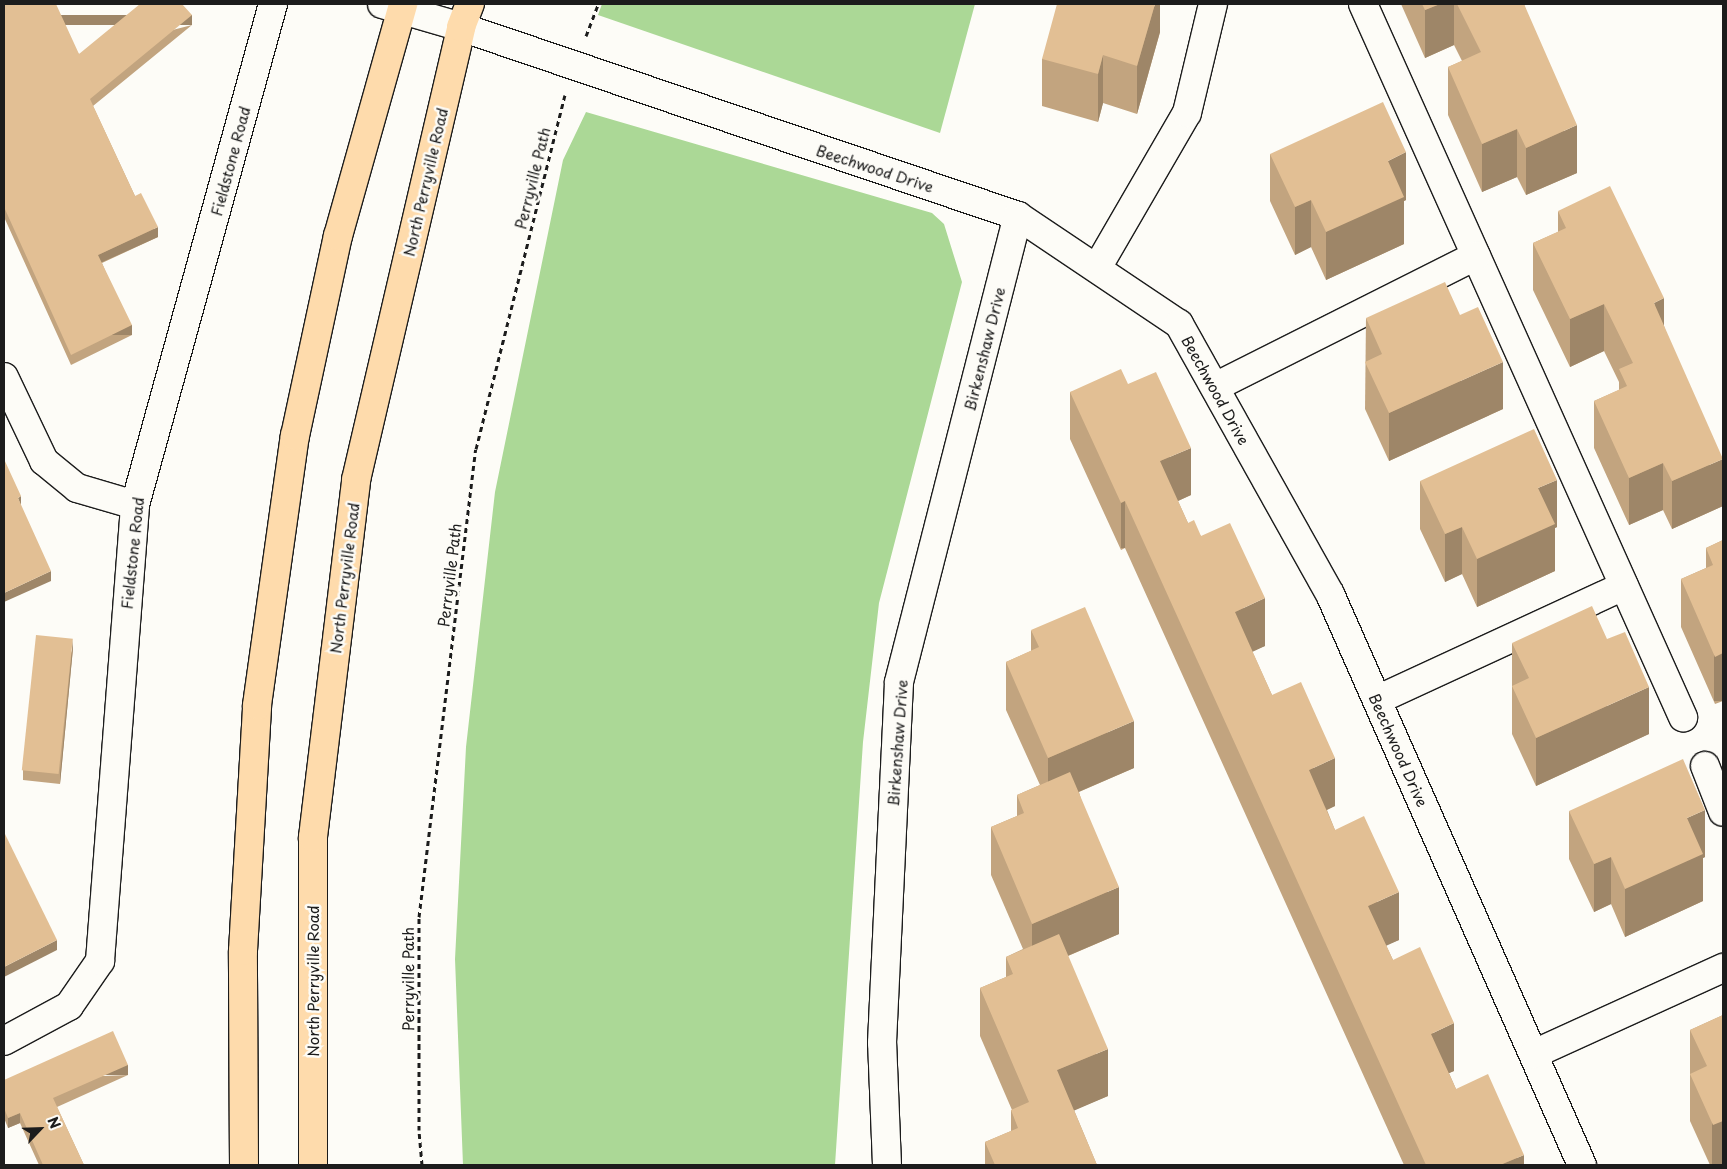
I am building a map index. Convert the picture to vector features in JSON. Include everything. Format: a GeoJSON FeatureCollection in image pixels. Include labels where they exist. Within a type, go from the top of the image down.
{"type":"FeatureCollection","features":[{"type":"Feature","properties":{"kind":"main road"},"geometry":{"type":"LineString","coordinates":[[244,1164],[243,951],[259,696],[295,436],[338,236],[395,6]]}},
{"type":"Feature","properties":{"kind":"main road","name":"North Perryville Road"},"geometry":{"type":"LineString","coordinates":[[313,1165],[313,837],[356,480],[465,15]]}},
{"type":"Feature","properties":{"kind":"street","name":"Fieldstone Road"},"geometry":{"type":"LineString","coordinates":[[4,1041],[70,1006],[100,962],[135,505],[273,4]]}},
{"type":"Feature","properties":{"kind":"street"},"geometry":{"type":"LineString","coordinates":[[1097,268],[1187,113],[1213,4]]}},
{"type":"Feature","properties":{"kind":"street"},"geometry":{"type":"LineString","coordinates":[[1363,4],[1683,717]]}},
{"type":"Feature","properties":{"kind":"street","name":"Beechwood Drive"},"geometry":{"type":"LineString","coordinates":[[395,6],[465,15],[574,68],[1018,216],[1179,324],[1330,594],[1582,1165]]}},
{"type":"Feature","properties":{"kind":"street","name":"Birkenshaw Drive"},"geometry":{"type":"LineString","coordinates":[[886,1165],[882,1043],[899,682],[1018,216]]}},
{"type":"Feature","properties":{"kind":"street"},"geometry":{"type":"LineString","coordinates":[[1214,387],[1476,256]]}},
{"type":"Feature","properties":{"kind":"street"},"geometry":{"type":"LineString","coordinates":[[4,377],[44,461],[77,488],[135,505]]}},
{"type":"Feature","properties":{"kind":"street"},"geometry":{"type":"LineString","coordinates":[[1377,700],[1624,586]]}},
{"type":"Feature","properties":{"kind":"street"},"geometry":{"type":"LineString","coordinates":[[1705,766],[1723,812]]}},
{"type":"Feature","properties":{"kind":"street"},"geometry":{"type":"LineString","coordinates":[[1534,1054],[1723,968]]}},
{"type":"Feature","properties":{"kind":"path","name":"Perryville Path"},"geometry":{"type":"LineString","coordinates":[[422,1165],[419,917],[476,449],[569,79],[598,4]]}},
{"type":"Feature","properties":{"kind":"green space"},"geometry":{"type":"Polygon","coordinates":[[[602,4],[975,4],[940,133],[598,15],[602,4]]]}},
{"type":"Feature","properties":{"kind":"green space"},"geometry":{"type":"Polygon","coordinates":[[[586,112],[932,213],[944,224],[962,282],[879,603],[863,742],[835,1165],[463,1165],[455,959],[466,747],[495,492],[563,160],[586,112]]]}},
{"type":"Feature","properties":{"kind":"building"},"geometry":{"type":"Polygon","coordinates":[[[4,4],[56,4],[79,54],[140,4],[182,4],[192,15],[90,99],[135,196],[141,193],[158,227],[98,255],[132,325],[71,355],[4,207],[4,4]]]}},
{"type":"Feature","properties":{"kind":"building"},"geometry":{"type":"Polygon","coordinates":[[[1057,4],[1155,4],[1137,66],[1103,55],[1098,74],[1042,59],[1057,4]]]}},
{"type":"Feature","properties":{"kind":"building"},"geometry":{"type":"Polygon","coordinates":[[[1422,4],[1440,4],[1425,10],[1422,4]]]}},
{"type":"Feature","properties":{"kind":"building"},"geometry":{"type":"Polygon","coordinates":[[[1457,4],[1524,4],[1577,125],[1526,148],[1517,129],[1482,144],[1448,67],[1481,52],[1457,4]]]}},
{"type":"Feature","properties":{"kind":"building"},"geometry":{"type":"Polygon","coordinates":[[[1383,102],[1406,152],[1388,161],[1404,197],[1326,232],[1311,200],[1295,207],[1270,154],[1383,102]]]}},
{"type":"Feature","properties":{"kind":"building"},"geometry":{"type":"Polygon","coordinates":[[[1610,186],[1664,298],[1654,303],[1723,459],[1672,481],[1663,463],[1629,478],[1594,401],[1627,386],[1619,369],[1633,363],[1604,304],[1570,319],[1533,243],[1566,228],[1558,211],[1610,186]]]}},
{"type":"Feature","properties":{"kind":"building"},"geometry":{"type":"Polygon","coordinates":[[[1445,282],[1460,315],[1478,307],[1503,362],[1389,413],[1365,362],[1382,354],[1366,318],[1445,282]]]}},
{"type":"Feature","properties":{"kind":"building"},"geometry":{"type":"Polygon","coordinates":[[[1121,369],[1128,384],[1156,372],[1191,448],[1160,461],[1188,523],[1194,520],[1201,536],[1230,523],[1265,598],[1235,612],[1272,695],[1301,682],[1335,758],[1309,770],[1335,830],[1364,816],[1399,892],[1368,906],[1393,960],[1420,947],[1454,1023],[1431,1034],[1456,1089],[1488,1074],[1524,1155],[1500,1165],[1426,1165],[1125,501],[1121,503],[1070,392],[1121,369]]]}},
{"type":"Feature","properties":{"kind":"building"},"geometry":{"type":"Polygon","coordinates":[[[1534,429],[1557,480],[1538,488],[1555,524],[1477,559],[1462,527],[1445,534],[1420,481],[1534,429]]]}},
{"type":"Feature","properties":{"kind":"building"},"geometry":{"type":"Polygon","coordinates":[[[4,459],[21,496],[18,498],[51,571],[4,593],[4,459]]]}},
{"type":"Feature","properties":{"kind":"building"},"geometry":{"type":"Polygon","coordinates":[[[1723,540],[1723,653],[1715,657],[1681,579],[1713,565],[1706,548],[1723,540]]]}},
{"type":"Feature","properties":{"kind":"building"},"geometry":{"type":"Polygon","coordinates":[[[1592,606],[1607,639],[1625,632],[1649,687],[1536,738],[1512,686],[1529,678],[1512,643],[1592,606]]]}},
{"type":"Feature","properties":{"kind":"building"},"geometry":{"type":"Polygon","coordinates":[[[1085,607],[1134,721],[1048,758],[1006,662],[1039,647],[1031,630],[1085,607]]]}},
{"type":"Feature","properties":{"kind":"building"},"geometry":{"type":"Polygon","coordinates":[[[36,635],[73,639],[59,774],[22,770],[36,635]]]}},
{"type":"Feature","properties":{"kind":"building"},"geometry":{"type":"Polygon","coordinates":[[[1683,759],[1705,810],[1687,818],[1703,854],[1625,889],[1611,857],[1594,864],[1569,811],[1683,759]]]}},
{"type":"Feature","properties":{"kind":"building"},"geometry":{"type":"Polygon","coordinates":[[[1070,772],[1119,887],[1032,924],[991,827],[1024,813],[1017,795],[1070,772]]]}},
{"type":"Feature","properties":{"kind":"building"},"geometry":{"type":"Polygon","coordinates":[[[4,832],[57,940],[4,967],[4,832]]]}},
{"type":"Feature","properties":{"kind":"building"},"geometry":{"type":"Polygon","coordinates":[[[1059,934],[1108,1049],[1057,1070],[1097,1165],[995,1165],[985,1142],[1018,1128],[1011,1110],[1029,1102],[980,988],[1013,974],[1006,957],[1059,934]]]}},
{"type":"Feature","properties":{"kind":"building"},"geometry":{"type":"Polygon","coordinates":[[[1723,1015],[1723,1121],[1713,1125],[1690,1074],[1707,1066],[1690,1030],[1723,1015]]]}},
{"type":"Feature","properties":{"kind":"building"},"geometry":{"type":"Polygon","coordinates":[[[113,1031],[128,1065],[53,1098],[84,1165],[43,1165],[20,1113],[8,1118],[4,1108],[4,1080],[113,1031]]]}}]}
